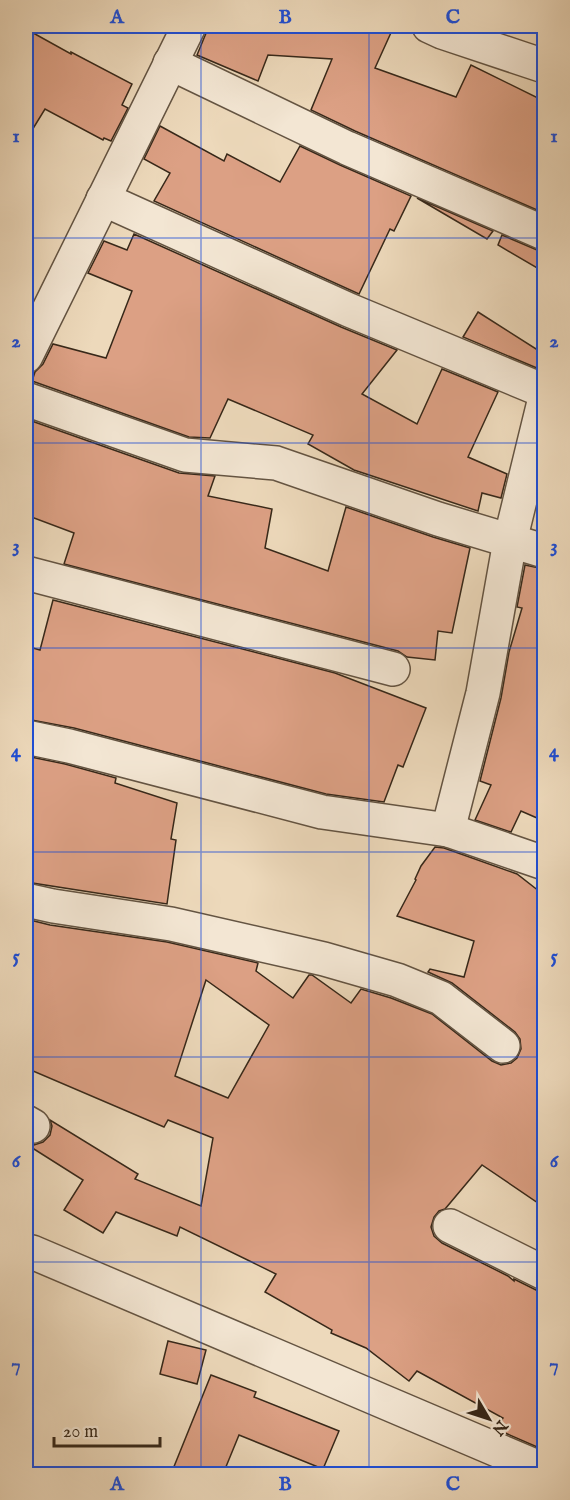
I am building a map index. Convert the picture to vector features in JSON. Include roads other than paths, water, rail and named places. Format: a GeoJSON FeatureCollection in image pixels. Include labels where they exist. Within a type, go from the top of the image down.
{"type":"FeatureCollection","features":[{"type":"Feature","properties":{"kind":"street"},"geometry":{"type":"LineString","coordinates":[[429,26],[544,66]]}},
{"type":"Feature","properties":{"kind":"street"},"geometry":{"type":"LineString","coordinates":[[26,356],[170,63],[183,27]]}},
{"type":"Feature","properties":{"kind":"street"},"geometry":{"type":"LineString","coordinates":[[170,63],[347,148],[544,233]]}},
{"type":"Feature","properties":{"kind":"street"},"geometry":{"type":"LineString","coordinates":[[103,199],[349,310],[544,391]]}},
{"type":"Feature","properties":{"kind":"street"},"geometry":{"type":"LineString","coordinates":[[26,399],[185,454],[276,463],[438,519],[544,551]]}},
{"type":"Feature","properties":{"kind":"street"},"geometry":{"type":"LineString","coordinates":[[448,830],[483,693],[510,541],[544,402]]}},
{"type":"Feature","properties":{"kind":"street"},"geometry":{"type":"LineString","coordinates":[[26,573],[393,669]]}},
{"type":"Feature","properties":{"kind":"street"},"geometry":{"type":"LineString","coordinates":[[26,737],[69,746],[322,812],[448,830],[544,863]]}},
{"type":"Feature","properties":{"kind":"street"},"geometry":{"type":"LineString","coordinates":[[26,900],[171,924],[324,959],[397,980],[441,998],[503,1047]]}},
{"type":"Feature","properties":{"kind":"street"},"geometry":{"type":"LineString","coordinates":[[450,1226],[544,1273]]}},
{"type":"Feature","properties":{"kind":"street"},"geometry":{"type":"LineString","coordinates":[[26,1251],[544,1470]]}}]}
